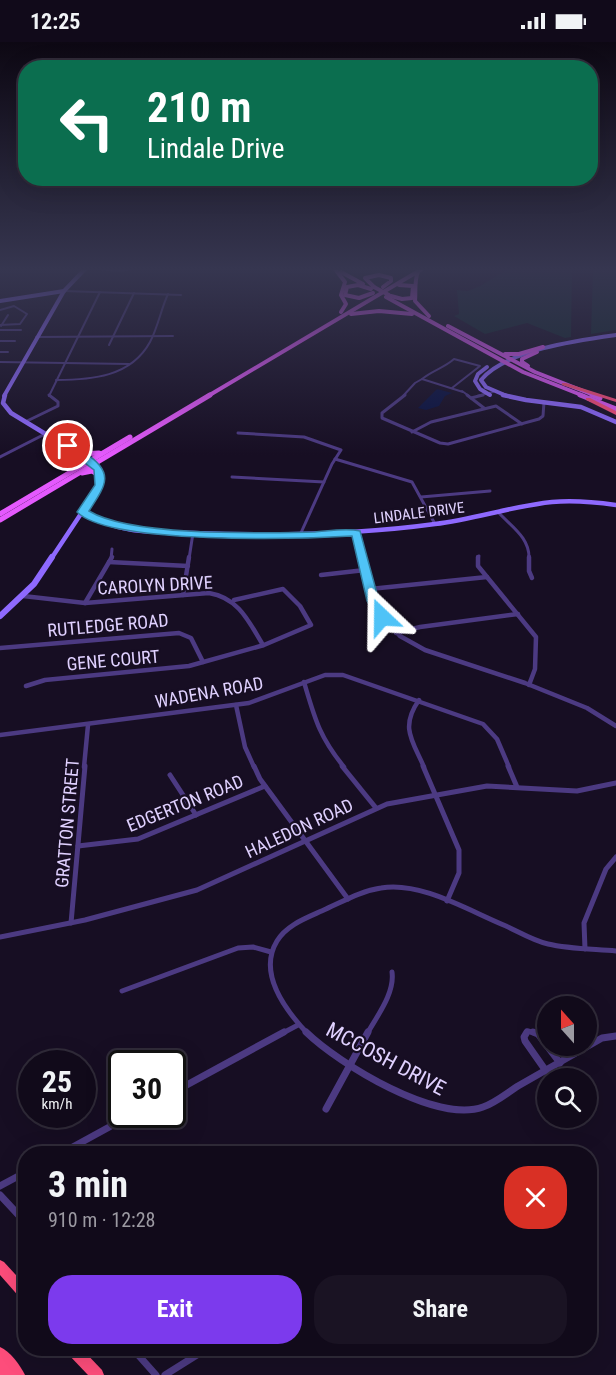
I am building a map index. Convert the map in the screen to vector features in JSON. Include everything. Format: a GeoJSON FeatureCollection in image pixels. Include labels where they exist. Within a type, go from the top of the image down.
{"type":"FeatureCollection","features":[{"type":"Feature","properties":{"kind":"highway"},"geometry":{"type":"LineString","coordinates":[[564,384],[616,406]]}},
{"type":"Feature","properties":{"kind":"highway"},"geometry":{"type":"LineString","coordinates":[[588,399],[616,406]]}},
{"type":"Feature","properties":{"kind":"highway"},"geometry":{"type":"LineString","coordinates":[[0,1266],[18,1287]]}},
{"type":"Feature","properties":{"kind":"highway"},"geometry":{"type":"LineString","coordinates":[[0,1353],[18,1375]]}},
{"type":"Feature","properties":{"kind":"highway"},"geometry":{"type":"LineString","coordinates":[[77,1356],[90,1375]]}},
{"type":"Feature","properties":{"kind":"highway"},"geometry":{"type":"LineString","coordinates":[[79,1356],[97,1375]]}},
{"type":"Feature","properties":{"kind":"highway"},"geometry":{"type":"LineString","coordinates":[[0,1366],[6,1375]]}},
{"type":"Feature","properties":{"kind":"main road"},"geometry":{"type":"LineString","coordinates":[[0,520],[77,474],[105,452],[309,331]]}},
{"type":"Feature","properties":{"kind":"main road"},"geometry":{"type":"LineString","coordinates":[[0,514],[317,331]]}},
{"type":"Feature","properties":{"kind":"main road"},"geometry":{"type":"LineString","coordinates":[[449,331],[562,387],[616,406]]}},
{"type":"Feature","properties":{"kind":"main road"},"geometry":{"type":"LineString","coordinates":[[457,331],[497,352],[508,361],[551,385],[588,399]]}},
{"type":"Feature","properties":{"kind":"main road"},"geometry":{"type":"LineString","coordinates":[[497,352],[516,354],[543,347]]}},
{"type":"Feature","properties":{"kind":"main road"},"geometry":{"type":"LineString","coordinates":[[537,352],[524,358],[522,362],[545,376]]}},
{"type":"Feature","properties":{"kind":"main road"},"geometry":{"type":"LineString","coordinates":[[508,361],[564,384]]}},
{"type":"Feature","properties":{"kind":"main road"},"geometry":{"type":"LineString","coordinates":[[81,454],[105,452]]}},
{"type":"Feature","properties":{"kind":"main road"},"geometry":{"type":"LineString","coordinates":[[77,474],[92,471],[101,476]]}},
{"type":"Feature","properties":{"kind":"street"},"geometry":{"type":"LineString","coordinates":[[0,616],[23,596],[74,526],[99,488],[101,476],[93,462],[2,406],[5,393],[40,331]]}},
{"type":"Feature","properties":{"kind":"street"},"geometry":{"type":"LineString","coordinates":[[27,421],[58,406],[57,402],[49,396],[79,331]]}},
{"type":"Feature","properties":{"kind":"street"},"geometry":{"type":"LineString","coordinates":[[109,345],[116,331]]}},
{"type":"Feature","properties":{"kind":"street"},"geometry":{"type":"LineString","coordinates":[[56,380],[102,379],[129,364],[148,345],[153,331]]}},
{"type":"Feature","properties":{"kind":"street"},"geometry":{"type":"LineString","coordinates":[[508,361],[581,339],[616,334]]}},
{"type":"Feature","properties":{"kind":"street"},"geometry":{"type":"LineString","coordinates":[[490,394],[483,386],[481,378],[489,370],[543,347],[576,337],[616,334]]}},
{"type":"Feature","properties":{"kind":"street"},"geometry":{"type":"LineString","coordinates":[[36,337],[173,336]]}},
{"type":"Feature","properties":{"kind":"street"},"geometry":{"type":"LineString","coordinates":[[0,341],[15,341]]}},
{"type":"Feature","properties":{"kind":"street"},"geometry":{"type":"LineString","coordinates":[[0,352],[8,352]]}},
{"type":"Feature","properties":{"kind":"street"},"geometry":{"type":"LineString","coordinates":[[454,387],[480,366],[454,359],[446,366],[436,368],[422,380],[410,386],[400,400],[382,413],[385,421],[440,443],[448,444],[542,418],[544,403]]}},
{"type":"Feature","properties":{"kind":"street"},"geometry":{"type":"LineString","coordinates":[[0,362],[129,364]]}},
{"type":"Feature","properties":{"kind":"street"},"geometry":{"type":"LineString","coordinates":[[422,380],[454,387],[484,408]]}},
{"type":"Feature","properties":{"kind":"street"},"geometry":{"type":"LineString","coordinates":[[473,399],[490,394],[599,414],[616,422]]}},
{"type":"Feature","properties":{"kind":"street"},"geometry":{"type":"LineString","coordinates":[[412,432],[431,422],[496,406],[522,424]]}},
{"type":"Feature","properties":{"kind":"street"},"geometry":{"type":"LineString","coordinates":[[0,457],[47,433]]}},
{"type":"Feature","properties":{"kind":"street"},"geometry":{"type":"LineString","coordinates":[[238,433],[311,438],[341,450],[300,535]]}},
{"type":"Feature","properties":{"kind":"street"},"geometry":{"type":"LineString","coordinates":[[335,459],[412,482],[435,524]]}},
{"type":"Feature","properties":{"kind":"street"},"geometry":{"type":"LineString","coordinates":[[232,477],[324,482]]}},
{"type":"Feature","properties":{"kind":"street"},"geometry":{"type":"LineString","coordinates":[[421,497],[490,491]]}},
{"type":"Feature","properties":{"kind":"street","name":"LINDALE DRIVE"},"geometry":{"type":"LineString","coordinates":[[83,512],[98,521],[126,528],[194,533],[300,535],[356,533],[435,524],[552,502],[616,505]]}},
{"type":"Feature","properties":{"kind":"street"},"geometry":{"type":"LineString","coordinates":[[499,513],[526,542],[529,550],[528,570],[531,578]]}},
{"type":"Feature","properties":{"kind":"street"},"geometry":{"type":"LineString","coordinates":[[74,526],[85,521],[98,521]]}},
{"type":"Feature","properties":{"kind":"street"},"geometry":{"type":"LineString","coordinates":[[183,595],[194,533]]}},
{"type":"Feature","properties":{"kind":"street"},"geometry":{"type":"LineString","coordinates":[[356,533],[370,590],[379,614],[396,633],[425,650],[530,684],[596,712],[616,726]]}},
{"type":"Feature","properties":{"kind":"street"},"geometry":{"type":"LineString","coordinates":[[85,603],[113,554],[112,549]]}},
{"type":"Feature","properties":{"kind":"street"},"geometry":{"type":"LineString","coordinates":[[479,556],[477,563],[534,633],[537,642],[535,669],[530,684]]}},
{"type":"Feature","properties":{"kind":"street"},"geometry":{"type":"LineString","coordinates":[[109,562],[188,566]]}},
{"type":"Feature","properties":{"kind":"street"},"geometry":{"type":"LineString","coordinates":[[321,575],[365,570]]}},
{"type":"Feature","properties":{"kind":"street"},"geometry":{"type":"LineString","coordinates":[[370,590],[487,577]]}},
{"type":"Feature","properties":{"kind":"street","name":"GENE COURT"},"geometry":{"type":"LineString","coordinates":[[26,686],[45,680],[179,668],[262,645],[311,625],[311,621],[283,589],[234,600]]}},
{"type":"Feature","properties":{"kind":"street","name":"CAROLYN DRIVE"},"geometry":{"type":"LineString","coordinates":[[23,596],[85,603],[214,593],[234,600],[262,645]]}},
{"type":"Feature","properties":{"kind":"street"},"geometry":{"type":"LineString","coordinates":[[396,633],[420,627],[518,614]]}},
{"type":"Feature","properties":{"kind":"street","name":"RUTLEDGE ROAD"},"geometry":{"type":"LineString","coordinates":[[0,648],[179,633],[191,638],[203,662]]}},
{"type":"Feature","properties":{"kind":"street","name":"WADENA ROAD"},"geometry":{"type":"LineString","coordinates":[[0,735],[236,705],[263,699],[325,675],[343,675],[474,720],[490,730],[497,739],[517,787]]}},
{"type":"Feature","properties":{"kind":"street"},"geometry":{"type":"LineString","coordinates":[[304,682],[318,729],[326,745],[376,808]]}},
{"type":"Feature","properties":{"kind":"street"},"geometry":{"type":"LineString","coordinates":[[418,700],[409,714],[407,727],[461,856],[459,877],[447,901]]}},
{"type":"Feature","properties":{"kind":"street"},"geometry":{"type":"LineString","coordinates":[[236,705],[248,755],[265,786],[348,899]]}},
{"type":"Feature","properties":{"kind":"street","name":"GRATTON STREET"},"geometry":{"type":"LineString","coordinates":[[71,923],[88,725]]}},
{"type":"Feature","properties":{"kind":"street"},"geometry":{"type":"LineString","coordinates":[[170,775],[196,815]]}},
{"type":"Feature","properties":{"kind":"street","name":"HALEDON ROAD"},"geometry":{"type":"LineString","coordinates":[[0,937],[71,923],[197,890],[376,808],[487,786],[577,790],[616,783]]}},
{"type":"Feature","properties":{"kind":"street","name":"EDGERTON ROAD"},"geometry":{"type":"LineString","coordinates":[[78,846],[138,839],[265,786]]}},
{"type":"Feature","properties":{"kind":"street"},"geometry":{"type":"LineString","coordinates":[[585,949],[584,923],[606,869],[616,857]]}},
{"type":"Feature","properties":{"kind":"street"},"geometry":{"type":"LineString","coordinates":[[122,991],[238,948],[253,947],[272,952],[278,939],[289,929],[365,890],[392,885],[415,888],[534,940],[558,947],[616,951]]}},
{"type":"Feature","properties":{"kind":"street","name":"MCCOSH DRIVE"},"geometry":{"type":"LineString","coordinates":[[272,952],[269,970],[272,980],[298,1025],[317,1043],[418,1100],[452,1111],[483,1107],[537,1076]]}},
{"type":"Feature","properties":{"kind":"street"},"geometry":{"type":"LineString","coordinates":[[326,1109],[388,995],[393,980],[392,972]]}},
{"type":"Feature","properties":{"kind":"street"},"geometry":{"type":"LineString","coordinates":[[186,1085],[298,1025]]}},
{"type":"Feature","properties":{"kind":"street"},"geometry":{"type":"LineString","coordinates":[[544,1068],[525,1041],[524,1037],[528,1031],[538,1034],[560,1063]]}},
{"type":"Feature","properties":{"kind":"street","name":"MCCOSH DRIVE"},"geometry":{"type":"LineString","coordinates":[[551,1068],[602,1038],[616,1036]]}},
{"type":"Feature","properties":{"kind":"street"},"geometry":{"type":"LineString","coordinates":[[75,1146],[108,1128]]}},
{"type":"Feature","properties":{"kind":"street"},"geometry":{"type":"LineString","coordinates":[[0,1186],[18,1176]]}},
{"type":"Feature","properties":{"kind":"street"},"geometry":{"type":"LineString","coordinates":[[0,1195],[18,1214]]}},
{"type":"Feature","properties":{"kind":"street"},"geometry":{"type":"LineString","coordinates":[[139,1356],[156,1375]]}},
{"type":"Feature","properties":{"kind":"street"},"geometry":{"type":"LineString","coordinates":[[165,1375],[195,1356]]}},
{"type":"Feature","properties":{"kind":"green space"},"geometry":{"type":"Polygon","coordinates":[[[548,331],[571,331],[571,337],[565,338],[548,331]]]}},
{"type":"Feature","properties":{"kind":"green space"},"geometry":{"type":"Polygon","coordinates":[[[591,331],[608,331],[591,334],[591,331]]]}},
{"type":"Feature","properties":{"kind":"shaded area"},"geometry":{"type":"Polygon","coordinates":[[[437,389],[452,393],[445,396],[439,406],[426,410],[418,408],[437,389]]]}},
{"type":"Feature","properties":{"kind":"route"},"geometry":{"type":"LineString","coordinates":[[68,446],[95,464],[101,476],[100,485],[83,512],[92,519],[113,526],[194,533],[314,535],[356,533],[373,601],[382,617]]}}]}
